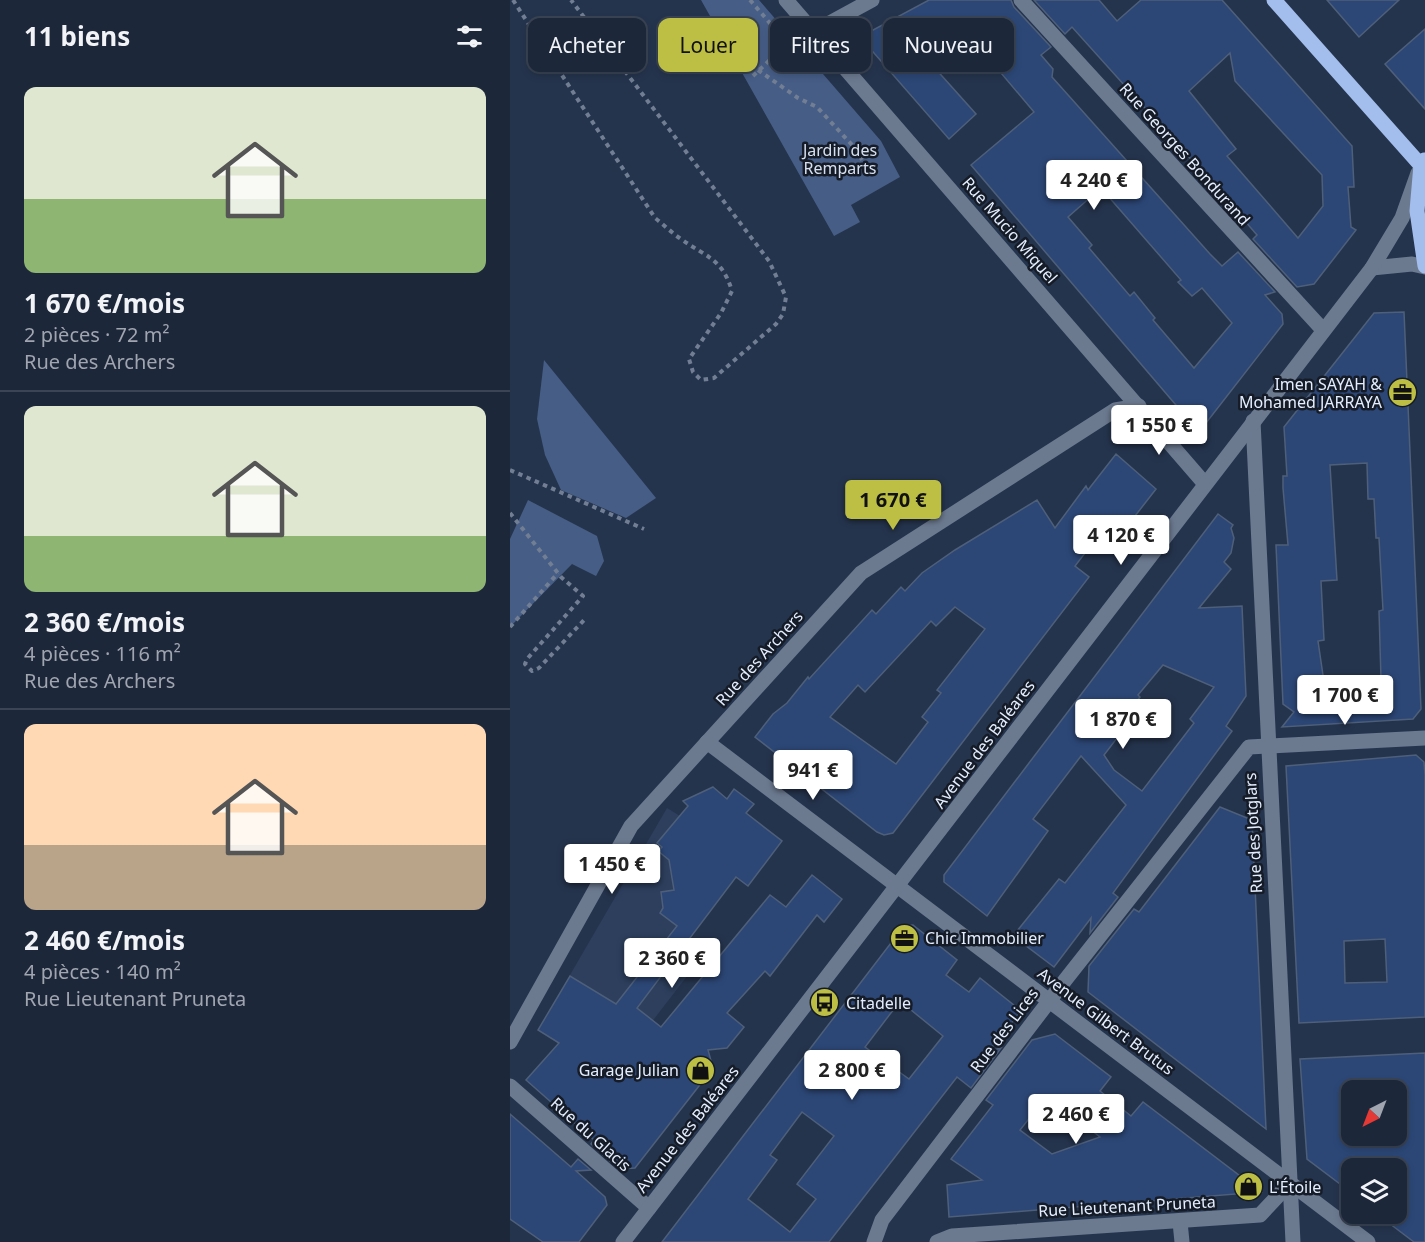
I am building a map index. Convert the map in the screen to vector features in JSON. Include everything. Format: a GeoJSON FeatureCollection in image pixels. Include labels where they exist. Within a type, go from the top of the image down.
{"type":"FeatureCollection","features":[{"type":"Feature","properties":{"kind":"main road"},"geometry":{"type":"LineString","coordinates":[[1274,0],[1424,164],[1417,211],[1425,267]]}},
{"type":"Feature","properties":{"kind":"street","name":"Rue Mucio Miquel"},"geometry":{"type":"LineString","coordinates":[[786,0],[803,18]]}},
{"type":"Feature","properties":{"kind":"street"},"geometry":{"type":"LineString","coordinates":[[839,18],[872,0]]}},
{"type":"Feature","properties":{"kind":"street","name":"Rue Georges Bondurand"},"geometry":{"type":"LineString","coordinates":[[1021,0],[1323,330]]}},
{"type":"Feature","properties":{"kind":"street","name":"Rue Mucio Miquel"},"geometry":{"type":"LineString","coordinates":[[850,72],[1205,484]]}},
{"type":"Feature","properties":{"kind":"street","name":"Avenue des Baléares"},"geometry":{"type":"LineString","coordinates":[[623,1242],[1252,421],[1372,268],[1402,218],[1424,164]]}},
{"type":"Feature","properties":{"kind":"street"},"geometry":{"type":"LineString","coordinates":[[1372,268],[1412,264],[1425,267]]}},
{"type":"Feature","properties":{"kind":"street","name":"Rue des Archers"},"geometry":{"type":"LineString","coordinates":[[510,1042],[631,826],[861,573],[1115,410],[1139,406]]}},
{"type":"Feature","properties":{"kind":"street","name":"Rue des Jotglars"},"geometry":{"type":"LineString","coordinates":[[1252,421],[1286,1146],[1293,1242]]}},
{"type":"Feature","properties":{"kind":"street"},"geometry":{"type":"LineString","coordinates":[[1267,747],[1425,738]]}},
{"type":"Feature","properties":{"kind":"street","name":"Avenue Gilbert Brutus"},"geometry":{"type":"LineString","coordinates":[[707,742],[1368,1242]]}},
{"type":"Feature","properties":{"kind":"street","name":"Rue des Lices"},"geometry":{"type":"LineString","coordinates":[[874,1242],[882,1220],[1049,1001],[1249,747],[1267,747]]}},
{"type":"Feature","properties":{"kind":"street","name":"Rue du Glacis"},"geometry":{"type":"LineString","coordinates":[[510,1086],[649,1208]]}},
{"type":"Feature","properties":{"kind":"street","name":"Rue Lieutenant Pruneta"},"geometry":{"type":"LineString","coordinates":[[952,1239],[1260,1215],[1290,1183]]}},
{"type":"Feature","properties":{"kind":"street"},"geometry":{"type":"LineString","coordinates":[[1180,1222],[1182,1242]]}},
{"type":"Feature","properties":{"kind":"street"},"geometry":{"type":"LineString","coordinates":[[937,1242],[952,1239]]}},
{"type":"Feature","properties":{"kind":"path"},"geometry":{"type":"LineString","coordinates":[[513,0],[655,218],[680,239],[717,261],[727,275],[732,291],[721,313],[689,359],[693,372],[701,380],[714,378],[776,324],[783,314],[786,297],[769,261],[734,212],[571,0]]}},
{"type":"Feature","properties":{"kind":"path"},"geometry":{"type":"LineString","coordinates":[[750,0],[770,23]]}},
{"type":"Feature","properties":{"kind":"path"},"geometry":{"type":"LineString","coordinates":[[770,59],[758,70],[817,107],[853,146],[869,170]]}},
{"type":"Feature","properties":{"kind":"path"},"geometry":{"type":"LineString","coordinates":[[753,76],[756,72]]}},
{"type":"Feature","properties":{"kind":"path"},"geometry":{"type":"LineString","coordinates":[[510,470],[644,529]]}},
{"type":"Feature","properties":{"kind":"path"},"geometry":{"type":"LineString","coordinates":[[510,513],[558,573],[583,596],[527,658],[525,664],[532,671],[540,669],[585,619]]}},
{"type":"Feature","properties":{"kind":"path"},"geometry":{"type":"LineString","coordinates":[[510,627],[558,573]]}},
{"type":"Feature","properties":{"kind":"shaded area"},"geometry":{"type":"Polygon","coordinates":[[[667,808],[680,816],[697,874],[723,894],[688,941],[704,954],[611,1075],[538,1030],[667,808]]]}},
{"type":"Feature","properties":{"kind":"green space","name":"Jardin des Remparts"},"geometry":{"type":"Polygon","coordinates":[[[701,0],[759,0],[775,18],[770,18],[770,72],[821,72],[881,141],[900,177],[851,205],[860,222],[834,236],[742,72],[758,72],[758,18],[711,18],[701,0]]]}},
{"type":"Feature","properties":{"kind":"green space"},"geometry":{"type":"Polygon","coordinates":[[[544,360],[656,498],[626,518],[561,490],[545,455],[537,419],[544,360]]]}},
{"type":"Feature","properties":{"kind":"green space"},"geometry":{"type":"Polygon","coordinates":[[[528,500],[597,536],[604,561],[596,576],[572,564],[510,627],[510,539],[528,500]]]}},
{"type":"Feature","properties":{"kind":"building"},"geometry":{"type":"Polygon","coordinates":[[[929,0],[1011,0],[1014,7],[1051,47],[1041,55],[1053,69],[1052,77],[1210,254],[1222,266],[1238,252],[1275,292],[1265,295],[1282,314],[1283,324],[1199,432],[971,165],[1034,112],[1000,72],[1014,72],[1014,18],[895,18],[929,0]],[[1101,188],[1068,217],[1092,245],[1089,248],[1130,296],[1134,292],[1155,318],[1153,320],[1194,368],[1232,323],[1202,288],[1192,296],[1178,282],[1181,280],[1101,188]]]}},
{"type":"Feature","properties":{"kind":"building"},"geometry":{"type":"Polygon","coordinates":[[[1034,0],[1099,0],[1117,21],[1141,0],[1222,0],[1352,146],[1354,187],[1348,187],[1351,227],[1356,230],[1314,284],[1297,287],[1253,239],[1257,235],[1206,176],[1072,27],[1065,34],[1034,0]],[[1230,53],[1189,91],[1236,149],[1227,156],[1298,238],[1323,206],[1322,175],[1235,81],[1230,53]]]}},
{"type":"Feature","properties":{"kind":"building"},"geometry":{"type":"Polygon","coordinates":[[[1327,0],[1399,0],[1359,37],[1327,0]]]}},
{"type":"Feature","properties":{"kind":"building"},"geometry":{"type":"Polygon","coordinates":[[[883,25],[883,63],[871,50],[871,31],[883,25]]]}},
{"type":"Feature","properties":{"kind":"building"},"geometry":{"type":"Polygon","coordinates":[[[1425,29],[1425,109],[1385,64],[1425,29]]]}},
{"type":"Feature","properties":{"kind":"building"},"geometry":{"type":"Polygon","coordinates":[[[891,72],[938,72],[976,114],[949,139],[891,72]]]}},
{"type":"Feature","properties":{"kind":"building"},"geometry":{"type":"Polygon","coordinates":[[[1404,312],[1421,709],[1413,719],[1282,727],[1294,712],[1283,704],[1276,545],[1288,545],[1283,488],[1283,476],[1287,476],[1284,427],[1374,313],[1404,312]],[[1367,463],[1330,465],[1337,580],[1321,581],[1324,640],[1318,641],[1324,682],[1381,679],[1379,611],[1383,610],[1379,538],[1376,538],[1374,499],[1368,499],[1367,463]]]}},
{"type":"Feature","properties":{"kind":"building"},"geometry":{"type":"Polygon","coordinates":[[[1116,454],[1156,489],[1128,525],[1125,522],[1098,536],[1075,566],[1089,577],[893,833],[884,835],[877,832],[755,737],[773,714],[787,703],[808,677],[809,679],[872,610],[876,614],[901,587],[905,591],[922,573],[955,550],[1037,500],[1055,528],[1086,486],[1088,490],[1116,454]],[[955,607],[936,626],[931,621],[865,692],[858,685],[830,717],[896,764],[928,722],[922,717],[941,693],[937,690],[985,629],[955,607]]]}},
{"type":"Feature","properties":{"kind":"building"},"geometry":{"type":"Polygon","coordinates":[[[1218,514],[1233,525],[1231,528],[1234,538],[1231,553],[1224,562],[1231,569],[1199,608],[1242,606],[1246,696],[1226,726],[1232,731],[1113,893],[1118,897],[1090,933],[1091,918],[1054,967],[1013,936],[1059,879],[1065,883],[1126,805],[1081,756],[1033,819],[1048,831],[987,916],[944,882],[944,875],[1218,514]],[[1163,665],[1138,695],[1140,697],[1119,725],[1124,729],[1104,755],[1114,770],[1142,791],[1194,723],[1190,719],[1214,687],[1163,665]]]}},
{"type":"Feature","properties":{"kind":"building"},"geometry":{"type":"Polygon","coordinates":[[[1416,755],[1424,762],[1425,1017],[1299,1023],[1286,766],[1416,755]],[[1385,939],[1344,941],[1345,983],[1387,982],[1385,939]]]}},
{"type":"Feature","properties":{"kind":"building"},"geometry":{"type":"Polygon","coordinates":[[[713,787],[727,799],[734,789],[754,804],[746,813],[782,841],[748,886],[736,877],[637,1008],[661,1027],[770,895],[786,907],[812,875],[842,899],[824,922],[817,915],[770,976],[765,971],[727,1013],[744,1027],[727,1048],[708,1050],[713,1068],[635,1168],[619,1169],[591,1144],[594,1140],[526,1080],[559,1043],[538,1030],[570,976],[616,1004],[677,926],[660,913],[663,908],[661,892],[674,890],[669,860],[658,851],[662,847],[657,843],[688,806],[683,801],[713,787]]]}},
{"type":"Feature","properties":{"kind":"building"},"geometry":{"type":"Polygon","coordinates":[[[1220,807],[1252,820],[1266,1129],[1088,992],[1089,966],[1134,909],[1139,912],[1220,807]]]}},
{"type":"Feature","properties":{"kind":"building"},"geometry":{"type":"Polygon","coordinates":[[[913,925],[957,960],[946,975],[969,992],[980,978],[1015,1006],[1018,1015],[989,1051],[1001,1048],[971,1088],[957,1077],[829,1242],[662,1242],[904,926],[913,925]],[[900,1001],[865,1047],[909,1079],[943,1036],[900,1001]],[[802,1112],[770,1155],[777,1160],[748,1199],[790,1232],[816,1199],[797,1184],[834,1136],[802,1112]]]}},
{"type":"Feature","properties":{"kind":"building"},"geometry":{"type":"Polygon","coordinates":[[[1055,1034],[1111,1077],[1100,1091],[1131,1116],[1143,1102],[1261,1192],[949,1217],[947,1185],[982,1180],[951,1159],[993,1105],[986,1100],[1032,1040],[1055,1034]],[[1047,1096],[1020,1130],[1052,1154],[1100,1137],[1047,1096]]]}},
{"type":"Feature","properties":{"kind":"building"},"geometry":{"type":"Polygon","coordinates":[[[1425,1053],[1425,1242],[1414,1242],[1390,1224],[1407,1224],[1407,1158],[1341,1158],[1341,1185],[1307,1159],[1300,1059],[1425,1053]]]}},
{"type":"Feature","properties":{"kind":"building"},"geometry":{"type":"Polygon","coordinates":[[[510,1114],[571,1167],[578,1159],[591,1170],[576,1171],[605,1197],[607,1205],[579,1242],[543,1242],[510,1219],[510,1114]]]}},
{"type":"Feature","properties":{"kind":"place","name":"Imen SAYAH & Mohamed JARRAYA"},"geometry":{"type":"Point","coordinates":[1403,393]}},
{"type":"Feature","properties":{"kind":"place","name":"Chic Immobilier"},"geometry":{"type":"Point","coordinates":[904,938]}},
{"type":"Feature","properties":{"kind":"place","name":"Citadelle"},"geometry":{"type":"Point","coordinates":[825,1003]}},
{"type":"Feature","properties":{"kind":"place","name":"Garage Julian"},"geometry":{"type":"Point","coordinates":[700,1070]}},
{"type":"Feature","properties":{"kind":"place","name":"L'Étoile"},"geometry":{"type":"Point","coordinates":[1248,1187]}}]}
